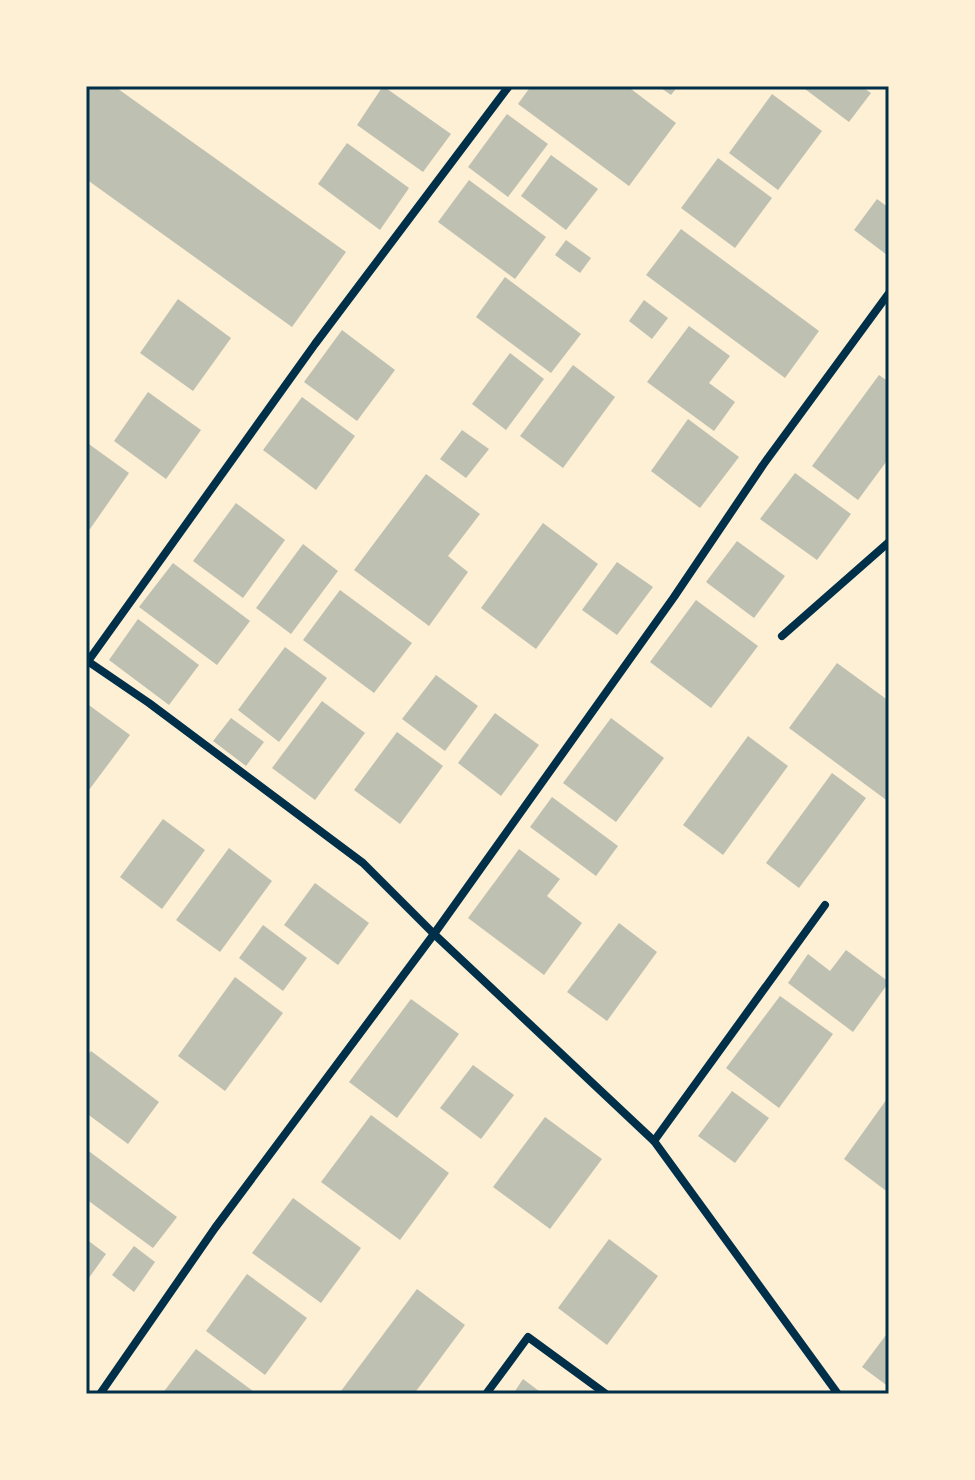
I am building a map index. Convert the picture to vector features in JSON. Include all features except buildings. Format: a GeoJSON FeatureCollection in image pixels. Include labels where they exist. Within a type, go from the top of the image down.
{"type":"FeatureCollection","features":[{"type":"Feature","properties":{"kind":"street"},"geometry":{"type":"LineString","coordinates":[[509,86],[315,344],[87,662],[149,703],[363,863],[654,1141],[838,1394]]}},
{"type":"Feature","properties":{"kind":"street"},"geometry":{"type":"LineString","coordinates":[[100,1394],[215,1228],[434,934],[674,597],[763,465],[889,293]]}},
{"type":"Feature","properties":{"kind":"street"},"geometry":{"type":"LineString","coordinates":[[782,636],[889,542]]}},
{"type":"Feature","properties":{"kind":"street"},"geometry":{"type":"LineString","coordinates":[[654,1141],[825,905]]}},
{"type":"Feature","properties":{"kind":"street"},"geometry":{"type":"LineString","coordinates":[[486,1394],[528,1337],[606,1394]]}}]}
